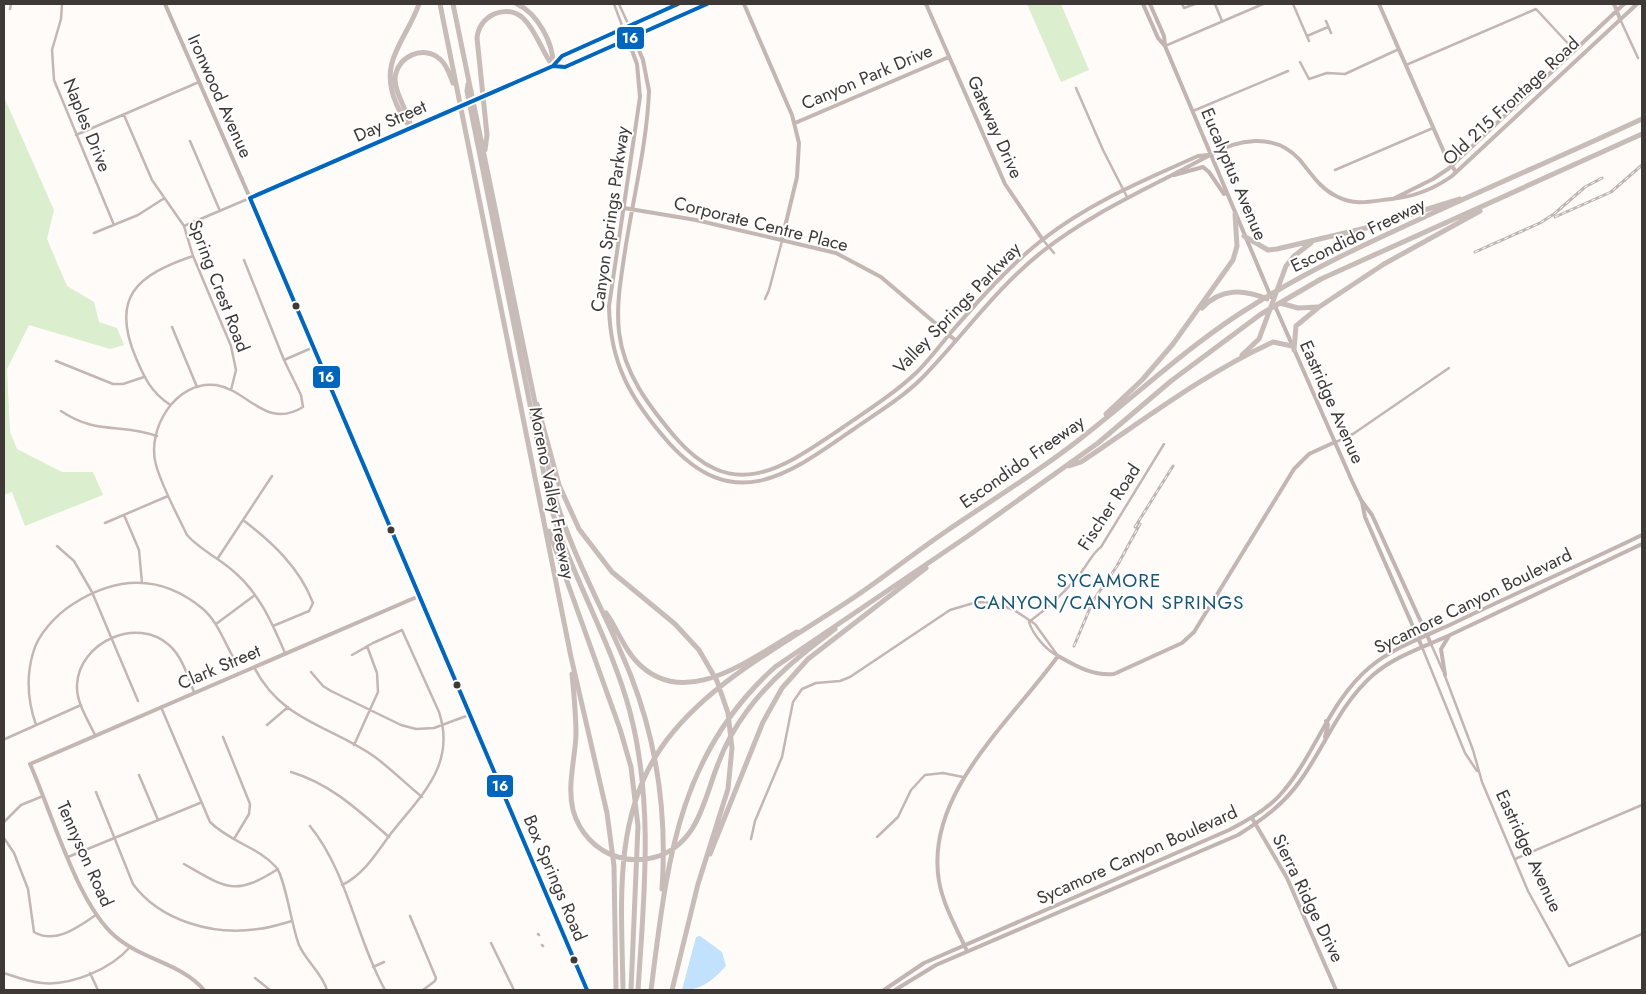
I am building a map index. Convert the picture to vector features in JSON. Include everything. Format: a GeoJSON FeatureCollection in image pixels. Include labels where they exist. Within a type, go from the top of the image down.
{"type":"FeatureCollection","features":[{"type":"Feature","properties":{"kind":"highway"},"geometry":{"type":"LineString","coordinates":[[410,127],[401,114],[392,92],[389,77],[392,64],[419,4]]}},
{"type":"Feature","properties":{"kind":"highway","name":"Moreno Valley Freeway"},"geometry":{"type":"LineString","coordinates":[[440,4],[571,657],[607,813],[611,844],[616,990]]}},
{"type":"Feature","properties":{"kind":"highway","name":"Moreno Valley Freeway"},"geometry":{"type":"LineString","coordinates":[[453,4],[474,114],[485,153],[544,455],[570,539],[631,677],[650,739],[659,784],[664,853],[661,902]]}},
{"type":"Feature","properties":{"kind":"highway"},"geometry":{"type":"LineString","coordinates":[[517,4],[529,12],[538,23],[554,54],[553,66]]}},
{"type":"Feature","properties":{"kind":"highway"},"geometry":{"type":"LineString","coordinates":[[485,153],[487,135],[481,85],[478,34],[485,21],[501,12],[511,11],[524,17],[532,28],[546,58],[553,66]]}},
{"type":"Feature","properties":{"kind":"highway"},"geometry":{"type":"LineString","coordinates":[[410,127],[396,83],[399,66],[408,56],[426,52],[439,58],[447,68],[458,95]]}},
{"type":"Feature","properties":{"kind":"highway"},"geometry":{"type":"LineString","coordinates":[[474,114],[550,504],[567,557],[617,671],[630,712],[639,751],[646,819],[638,990]]}},
{"type":"Feature","properties":{"kind":"highway","name":"Escondido Freeway"},"geometry":{"type":"LineString","coordinates":[[623,990],[622,866],[630,822],[648,771],[660,749],[698,705],[739,673],[843,606],[1080,440],[1210,334],[1252,306],[1316,268],[1468,197],[1642,120]]}},
{"type":"Feature","properties":{"kind":"highway","name":"Escondido Freeway"},"geometry":{"type":"LineString","coordinates":[[651,990],[661,902],[684,805],[702,760],[724,723],[751,690],[775,667],[968,536],[1098,443],[1205,354],[1261,314],[1321,279],[1642,134]]}},
{"type":"Feature","properties":{"kind":"highway"},"geometry":{"type":"LineString","coordinates":[[1293,348],[1291,338],[1299,322],[1319,307],[1384,264],[1519,191]]}},
{"type":"Feature","properties":{"kind":"highway"},"geometry":{"type":"LineString","coordinates":[[1244,236],[1268,250],[1314,241],[1468,197]]}},
{"type":"Feature","properties":{"kind":"highway"},"geometry":{"type":"LineString","coordinates":[[1193,318],[1235,255],[1237,246],[1235,214]]}},
{"type":"Feature","properties":{"kind":"highway"},"geometry":{"type":"LineString","coordinates":[[1232,363],[1259,339],[1280,280],[1294,256],[1314,241]]}},
{"type":"Feature","properties":{"kind":"highway"},"geometry":{"type":"LineString","coordinates":[[1080,440],[1142,380],[1208,301],[1225,293],[1243,291],[1290,306],[1306,309],[1319,307]]}},
{"type":"Feature","properties":{"kind":"highway"},"geometry":{"type":"LineString","coordinates":[[1064,467],[1082,462],[1190,388],[1232,363],[1273,342],[1293,348]]}},
{"type":"Feature","properties":{"kind":"highway"},"geometry":{"type":"LineString","coordinates":[[534,396],[542,417],[559,484],[571,513],[586,540],[612,572],[682,631],[707,662],[717,681],[728,713],[732,736],[728,789],[698,884],[672,990]]}},
{"type":"Feature","properties":{"kind":"highway"},"geometry":{"type":"LineString","coordinates":[[541,509],[564,578],[620,729],[631,767],[637,803],[638,846],[631,990]]}},
{"type":"Feature","properties":{"kind":"highway"},"geometry":{"type":"LineString","coordinates":[[698,884],[763,722],[773,702],[788,680],[808,659],[837,634],[968,536]]}},
{"type":"Feature","properties":{"kind":"highway"},"geometry":{"type":"LineString","coordinates":[[598,602],[625,646],[640,666],[658,677],[685,683],[708,680],[720,676],[843,606]]}},
{"type":"Feature","properties":{"kind":"highway"},"geometry":{"type":"LineString","coordinates":[[571,657],[576,722],[572,802],[579,825],[595,844],[619,857],[646,859],[672,850],[690,834],[700,817],[723,752],[747,711],[763,691],[791,663],[863,607]]}},
{"type":"Feature","properties":{"kind":"main road","name":"Ironwood Avenue"},"geometry":{"type":"LineString","coordinates":[[165,4],[250,198]]}},
{"type":"Feature","properties":{"kind":"main road","name":"Day Street"},"geometry":{"type":"LineString","coordinates":[[250,198],[553,66],[562,56],[678,4]]}},
{"type":"Feature","properties":{"kind":"main road","name":"Day Street"},"geometry":{"type":"LineString","coordinates":[[553,66],[565,67],[706,4]]}},
{"type":"Feature","properties":{"kind":"main road","name":"Eucalyptus Avenue"},"geometry":{"type":"LineString","coordinates":[[1143,4],[1158,38],[1165,46]]}},
{"type":"Feature","properties":{"kind":"main road","name":"Eucalyptus Avenue"},"geometry":{"type":"LineString","coordinates":[[1150,4],[1209,155],[1278,314]]}},
{"type":"Feature","properties":{"kind":"main road"},"geometry":{"type":"LineString","coordinates":[[1174,175],[1203,167],[1209,172],[1230,204]]}},
{"type":"Feature","properties":{"kind":"main road","name":"Box Springs Road"},"geometry":{"type":"LineString","coordinates":[[250,198],[588,990]]}},
{"type":"Feature","properties":{"kind":"main road","name":"Eastridge Avenue"},"geometry":{"type":"LineString","coordinates":[[1278,314],[1291,338]]}},
{"type":"Feature","properties":{"kind":"main road","name":"Eastridge Avenue"},"geometry":{"type":"LineString","coordinates":[[1293,348],[1361,500],[1365,518],[1422,647]]}},
{"type":"Feature","properties":{"kind":"main road","name":"Eastridge Avenue"},"geometry":{"type":"LineString","coordinates":[[1361,500],[1372,514],[1431,644]]}},
{"type":"Feature","properties":{"kind":"main road","name":"Sycamore Canyon Boulevard"},"geometry":{"type":"LineString","coordinates":[[884,990],[913,969],[964,945],[1229,830],[1252,818],[1277,798],[1289,783],[1326,721],[1346,692],[1371,666],[1418,640],[1642,535]]}},
{"type":"Feature","properties":{"kind":"main road","name":"Sycamore Canyon Boulevard"},"geometry":{"type":"LineString","coordinates":[[895,990],[916,975],[1222,842],[1256,824],[1279,805],[1294,789],[1351,697],[1367,681],[1390,663],[1642,544]]}},
{"type":"Feature","properties":{"kind":"main road"},"geometry":{"type":"LineString","coordinates":[[1445,675],[1441,649],[1450,635]]}},
{"type":"Feature","properties":{"kind":"main road"},"geometry":{"type":"LineString","coordinates":[[1325,739],[1325,730],[1328,726],[1326,721]]}},
{"type":"Feature","properties":{"kind":"street"},"geometry":{"type":"LineString","coordinates":[[10,9],[11,4]]}},
{"type":"Feature","properties":{"kind":"street","name":"Naples Drive"},"geometry":{"type":"LineString","coordinates":[[62,4],[61,19],[52,50],[52,71],[76,136],[114,225]]}},
{"type":"Feature","properties":{"kind":"street"},"geometry":{"type":"LineString","coordinates":[[614,4],[624,28]]}},
{"type":"Feature","properties":{"kind":"street"},"geometry":{"type":"LineString","coordinates":[[619,4],[629,26]]}},
{"type":"Feature","properties":{"kind":"street"},"geometry":{"type":"LineString","coordinates":[[744,4],[795,123],[800,142],[799,167],[769,290],[765,298]]}},
{"type":"Feature","properties":{"kind":"street","name":"Gateway Drive"},"geometry":{"type":"LineString","coordinates":[[926,4],[1005,184],[1054,253]]}},
{"type":"Feature","properties":{"kind":"street"},"geometry":{"type":"LineString","coordinates":[[1182,4],[1184,8],[1194,4]]}},
{"type":"Feature","properties":{"kind":"street"},"geometry":{"type":"LineString","coordinates":[[1215,4],[1222,21]]}},
{"type":"Feature","properties":{"kind":"street"},"geometry":{"type":"LineString","coordinates":[[1165,46],[1262,4]]}},
{"type":"Feature","properties":{"kind":"street"},"geometry":{"type":"LineString","coordinates":[[1293,4],[1309,42]]}},
{"type":"Feature","properties":{"kind":"street"},"geometry":{"type":"LineString","coordinates":[[1379,4],[1433,128],[1456,172]]}},
{"type":"Feature","properties":{"kind":"street"},"geometry":{"type":"LineString","coordinates":[[1614,4],[1638,58]]}},
{"type":"Feature","properties":{"kind":"street","name":"Old 215 Frontage Road"},"geometry":{"type":"LineString","coordinates":[[1393,199],[1434,179],[1451,165],[1624,4]]}},
{"type":"Feature","properties":{"kind":"street","name":"Old 215 Frontage Road"},"geometry":{"type":"LineString","coordinates":[[1209,155],[1247,141],[1270,142],[1296,156],[1321,186],[1339,198],[1366,203],[1398,199],[1434,187],[1456,172],[1637,4]]}},
{"type":"Feature","properties":{"kind":"street"},"geometry":{"type":"LineString","coordinates":[[1406,65],[1536,8],[1574,50]]}},
{"type":"Feature","properties":{"kind":"street"},"geometry":{"type":"LineString","coordinates":[[1326,21],[1331,33]]}},
{"type":"Feature","properties":{"kind":"street","name":"Canyon Springs Parkway"},"geometry":{"type":"LineString","coordinates":[[629,26],[643,60],[649,90],[618,300],[619,332],[626,362],[648,404],[681,444],[708,465]]}},
{"type":"Feature","properties":{"kind":"street"},"geometry":{"type":"LineString","coordinates":[[1307,36],[1328,27]]}},
{"type":"Feature","properties":{"kind":"street","name":"Canyon Springs Parkway"},"geometry":{"type":"LineString","coordinates":[[624,28],[637,64],[641,87],[609,306],[610,326],[617,362],[629,389],[643,410],[681,456],[706,473]]}},
{"type":"Feature","properties":{"kind":"street"},"geometry":{"type":"LineString","coordinates":[[1300,62],[1307,78],[1313,79],[1327,73],[1345,74],[1399,49]]}},
{"type":"Feature","properties":{"kind":"street","name":"Canyon Park Drive"},"geometry":{"type":"LineString","coordinates":[[795,123],[949,57]]}},
{"type":"Feature","properties":{"kind":"street"},"geometry":{"type":"LineString","coordinates":[[1193,111],[1288,71]]}},
{"type":"Feature","properties":{"kind":"street"},"geometry":{"type":"LineString","coordinates":[[76,136],[198,82]]}},
{"type":"Feature","properties":{"kind":"street"},"geometry":{"type":"LineString","coordinates":[[1076,88],[1127,197]]}},
{"type":"Feature","properties":{"kind":"street","name":"Spring Crest Road"},"geometry":{"type":"LineString","coordinates":[[124,115],[152,180],[163,199],[184,226],[192,256],[235,359],[235,378],[230,390]]}},
{"type":"Feature","properties":{"kind":"street"},"geometry":{"type":"LineString","coordinates":[[1335,170],[1433,128]]}},
{"type":"Feature","properties":{"kind":"street"},"geometry":{"type":"LineString","coordinates":[[190,141],[220,211]]}},
{"type":"Feature","properties":{"kind":"street","name":"Valley Springs Parkway"},"geometry":{"type":"LineString","coordinates":[[708,465],[728,472],[750,474],[772,470],[791,462],[905,382],[1000,278],[1043,240],[1096,204],[1123,190],[1198,156],[1209,155]]}},
{"type":"Feature","properties":{"kind":"street","name":"Valley Springs Parkway"},"geometry":{"type":"LineString","coordinates":[[706,473],[714,477],[745,482],[773,478],[790,472],[911,388],[997,293],[1049,246],[1086,220],[1209,155]]}},
{"type":"Feature","properties":{"kind":"street","name":"Day Street"},"geometry":{"type":"LineString","coordinates":[[184,226],[250,198]]}},
{"type":"Feature","properties":{"kind":"street"},"geometry":{"type":"LineString","coordinates":[[94,233],[150,208],[163,199]]}},
{"type":"Feature","properties":{"kind":"street","name":"Corporate Centre Place"},"geometry":{"type":"LineString","coordinates":[[624,208],[696,220],[836,253],[866,267],[881,277],[955,340]]}},
{"type":"Feature","properties":{"kind":"street"},"geometry":{"type":"LineString","coordinates":[[170,404],[156,393],[144,377],[126,332],[126,310],[130,300],[144,279],[153,272],[192,256]]}},
{"type":"Feature","properties":{"kind":"street"},"geometry":{"type":"LineString","coordinates":[[244,260],[284,360],[301,394],[303,407],[295,412],[274,413],[263,411],[230,390],[216,385],[197,386],[178,396],[170,404],[157,436],[155,463],[186,535],[194,543],[218,558],[235,572],[256,595],[273,626],[285,654]]}},
{"type":"Feature","properties":{"kind":"street"},"geometry":{"type":"LineString","coordinates":[[172,327],[197,386]]}},
{"type":"Feature","properties":{"kind":"street"},"geometry":{"type":"LineString","coordinates":[[284,360],[314,347]]}},
{"type":"Feature","properties":{"kind":"street"},"geometry":{"type":"LineString","coordinates":[[56,360],[113,384],[123,384],[144,377]]}},
{"type":"Feature","properties":{"kind":"street"},"geometry":{"type":"LineString","coordinates":[[1029,622],[1031,628],[1045,646],[1058,656],[1088,672],[1114,674],[1182,643],[1194,632],[1294,470],[1309,454],[1353,434],[1449,368]]}},
{"type":"Feature","properties":{"kind":"street"},"geometry":{"type":"LineString","coordinates":[[61,411],[83,424],[105,429],[146,432],[157,436]]}},
{"type":"Feature","properties":{"kind":"street","name":"Fischer Road"},"geometry":{"type":"LineString","coordinates":[[1029,622],[1058,598],[1092,559],[1164,444]]}},
{"type":"Feature","properties":{"kind":"street"},"geometry":{"type":"LineString","coordinates":[[218,558],[272,476]]}},
{"type":"Feature","properties":{"kind":"street"},"geometry":{"type":"LineString","coordinates":[[105,523],[168,496]]}},
{"type":"Feature","properties":{"kind":"street"},"geometry":{"type":"LineString","coordinates":[[124,516],[139,550],[142,582]]}},
{"type":"Feature","properties":{"kind":"street"},"geometry":{"type":"LineString","coordinates":[[243,520],[281,552],[307,589],[313,603],[309,611],[273,626]]}},
{"type":"Feature","properties":{"kind":"street"},"geometry":{"type":"LineString","coordinates":[[57,546],[74,561],[92,592],[138,701]]}},
{"type":"Feature","properties":{"kind":"street"},"geometry":{"type":"LineString","coordinates":[[36,725],[31,710],[28,680],[33,653],[38,641],[53,620],[65,609],[92,592],[114,585],[142,582],[169,588],[204,610],[216,624],[233,657]]}},
{"type":"Feature","properties":{"kind":"street"},"geometry":{"type":"LineString","coordinates":[[216,624],[256,595]]}},
{"type":"Feature","properties":{"kind":"street","name":"Clark Street"},"geometry":{"type":"LineString","coordinates":[[30,764],[419,596]]}},
{"type":"Feature","properties":{"kind":"street"},"geometry":{"type":"LineString","coordinates":[[750,839],[782,757],[793,702],[802,689],[816,683],[840,681],[850,677],[950,610],[963,604],[977,602],[996,603],[1014,610],[1029,622],[1036,624],[1058,656]]}},
{"type":"Feature","properties":{"kind":"street"},"geometry":{"type":"LineString","coordinates":[[342,885],[358,874],[422,797],[440,762],[444,744],[443,726],[402,630],[352,655]]}},
{"type":"Feature","properties":{"kind":"street"},"geometry":{"type":"LineString","coordinates":[[94,736],[81,705],[77,684],[82,664],[96,646],[111,638],[136,631],[156,635],[171,646],[183,665],[194,692]]}},
{"type":"Feature","properties":{"kind":"street","name":"Eastridge Avenue"},"geometry":{"type":"LineString","coordinates":[[1431,644],[1445,675],[1473,750],[1479,774],[1515,859],[1533,901],[1569,966],[1642,934]]}},
{"type":"Feature","properties":{"kind":"street"},"geometry":{"type":"LineString","coordinates":[[354,745],[378,692],[377,673],[367,646]]}},
{"type":"Feature","properties":{"kind":"street","name":"Eastridge Avenue"},"geometry":{"type":"LineString","coordinates":[[1422,647],[1465,753],[1479,774]]}},
{"type":"Feature","properties":{"kind":"street"},"geometry":{"type":"LineString","coordinates":[[967,952],[943,897],[938,864],[940,844],[946,821],[963,777],[981,751],[1058,656]]}},
{"type":"Feature","properties":{"kind":"street"},"geometry":{"type":"LineString","coordinates":[[254,667],[265,687],[288,707],[308,722],[375,757],[422,797]]}},
{"type":"Feature","properties":{"kind":"street"},"geometry":{"type":"LineString","coordinates":[[311,672],[323,686],[331,691],[416,729],[443,726],[470,715]]}},
{"type":"Feature","properties":{"kind":"street"},"geometry":{"type":"LineString","coordinates":[[5,739],[81,705]]}},
{"type":"Feature","properties":{"kind":"street"},"geometry":{"type":"LineString","coordinates":[[160,707],[210,822],[234,840],[263,854],[278,870],[299,946],[325,983],[327,990]]}},
{"type":"Feature","properties":{"kind":"street"},"geometry":{"type":"LineString","coordinates":[[267,725],[288,707]]}},
{"type":"Feature","properties":{"kind":"street"},"geometry":{"type":"LineString","coordinates":[[223,737],[250,804],[250,814],[234,840]]}},
{"type":"Feature","properties":{"kind":"street","name":"Tennyson Road"},"geometry":{"type":"LineString","coordinates":[[30,764],[85,897],[96,915],[107,929],[130,946],[183,972],[204,990]]}},
{"type":"Feature","properties":{"kind":"street"},"geometry":{"type":"LineString","coordinates":[[291,772],[313,779],[326,786],[389,837]]}},
{"type":"Feature","properties":{"kind":"street"},"geometry":{"type":"LineString","coordinates":[[877,837],[898,817],[911,790],[925,776],[943,773],[963,777]]}},
{"type":"Feature","properties":{"kind":"street"},"geometry":{"type":"LineString","coordinates":[[139,775],[158,820]]}},
{"type":"Feature","properties":{"kind":"street"},"geometry":{"type":"LineString","coordinates":[[96,792],[133,884],[140,894],[161,909],[189,924],[229,930],[258,930],[292,921]]}},
{"type":"Feature","properties":{"kind":"street"},"geometry":{"type":"LineString","coordinates":[[4,822],[21,805],[44,795]]}},
{"type":"Feature","properties":{"kind":"street"},"geometry":{"type":"LineString","coordinates":[[68,857],[200,802]]}},
{"type":"Feature","properties":{"kind":"street"},"geometry":{"type":"LineString","coordinates":[[1515,859],[1642,805]]}},
{"type":"Feature","properties":{"kind":"street","name":"Sierra Ridge Drive"},"geometry":{"type":"LineString","coordinates":[[1252,818],[1287,878],[1336,990]]}},
{"type":"Feature","properties":{"kind":"street"},"geometry":{"type":"LineString","coordinates":[[310,826],[329,855],[373,967],[384,990]]}},
{"type":"Feature","properties":{"kind":"street"},"geometry":{"type":"LineString","coordinates":[[4,838],[14,853],[28,889],[34,932],[52,936],[67,933],[96,915]]}},
{"type":"Feature","properties":{"kind":"street"},"geometry":{"type":"LineString","coordinates":[[184,864],[220,884],[238,888],[260,881],[278,870]]}},
{"type":"Feature","properties":{"kind":"street"},"geometry":{"type":"LineString","coordinates":[[410,916],[436,978],[435,981],[423,990]]}},
{"type":"Feature","properties":{"kind":"street"},"geometry":{"type":"LineString","coordinates":[[491,942],[514,990]]}},
{"type":"Feature","properties":{"kind":"street"},"geometry":{"type":"LineString","coordinates":[[4,974],[32,981],[63,983],[114,961],[130,946]]}},
{"type":"Feature","properties":{"kind":"street"},"geometry":{"type":"LineString","coordinates":[[373,967],[384,962]]}},
{"type":"Feature","properties":{"kind":"street"},"geometry":{"type":"LineString","coordinates":[[90,972],[98,990]]}},
{"type":"Feature","properties":{"kind":"street"},"geometry":{"type":"LineString","coordinates":[[256,978],[270,990]]}},
{"type":"Feature","properties":{"kind":"green space"},"geometry":{"type":"Polygon","coordinates":[[[1027,4],[1061,4],[1089,70],[1061,82],[1027,4]]]}},
{"type":"Feature","properties":{"kind":"green space"},"geometry":{"type":"Polygon","coordinates":[[[4,97],[54,210],[47,239],[67,286],[94,302],[99,322],[117,328],[124,345],[110,349],[29,325],[7,369],[10,432],[17,449],[62,472],[93,472],[103,495],[25,526],[12,492],[4,495],[4,97]]]}},
{"type":"Feature","properties":{"kind":"water"},"geometry":{"type":"Polygon","coordinates":[[[700,936],[722,952],[726,966],[707,983],[689,990],[682,990],[696,937],[700,936]]]}},
{"type":"Feature","properties":{"kind":"railway"},"geometry":{"type":"LineString","coordinates":[[1555,217],[1611,192],[1642,165]]}},
{"type":"Feature","properties":{"kind":"railway"},"geometry":{"type":"LineString","coordinates":[[1475,252],[1540,223],[1554,214],[1585,187],[1602,178]]}},
{"type":"Feature","properties":{"kind":"railway"},"geometry":{"type":"LineString","coordinates":[[1135,527],[1173,466]]}},
{"type":"Feature","properties":{"kind":"railway"},"geometry":{"type":"LineString","coordinates":[[1074,646],[1093,601],[1117,566],[1140,524]]}},
{"type":"Feature","properties":{"kind":"transit line","name":"16"},"geometry":{"type":"LineString","coordinates":[[587,990],[250,198],[553,66],[562,56],[678,4]]}},
{"type":"Feature","properties":{"kind":"transit line","name":"16"},"geometry":{"type":"LineString","coordinates":[[553,66],[565,67],[707,4]]}},
{"type":"Feature","properties":{"kind":"district","name":"SYCAMORE CANYON/CANYON SPRINGS"},"geometry":{"type":"Point","coordinates":[1109,591]}}]}
